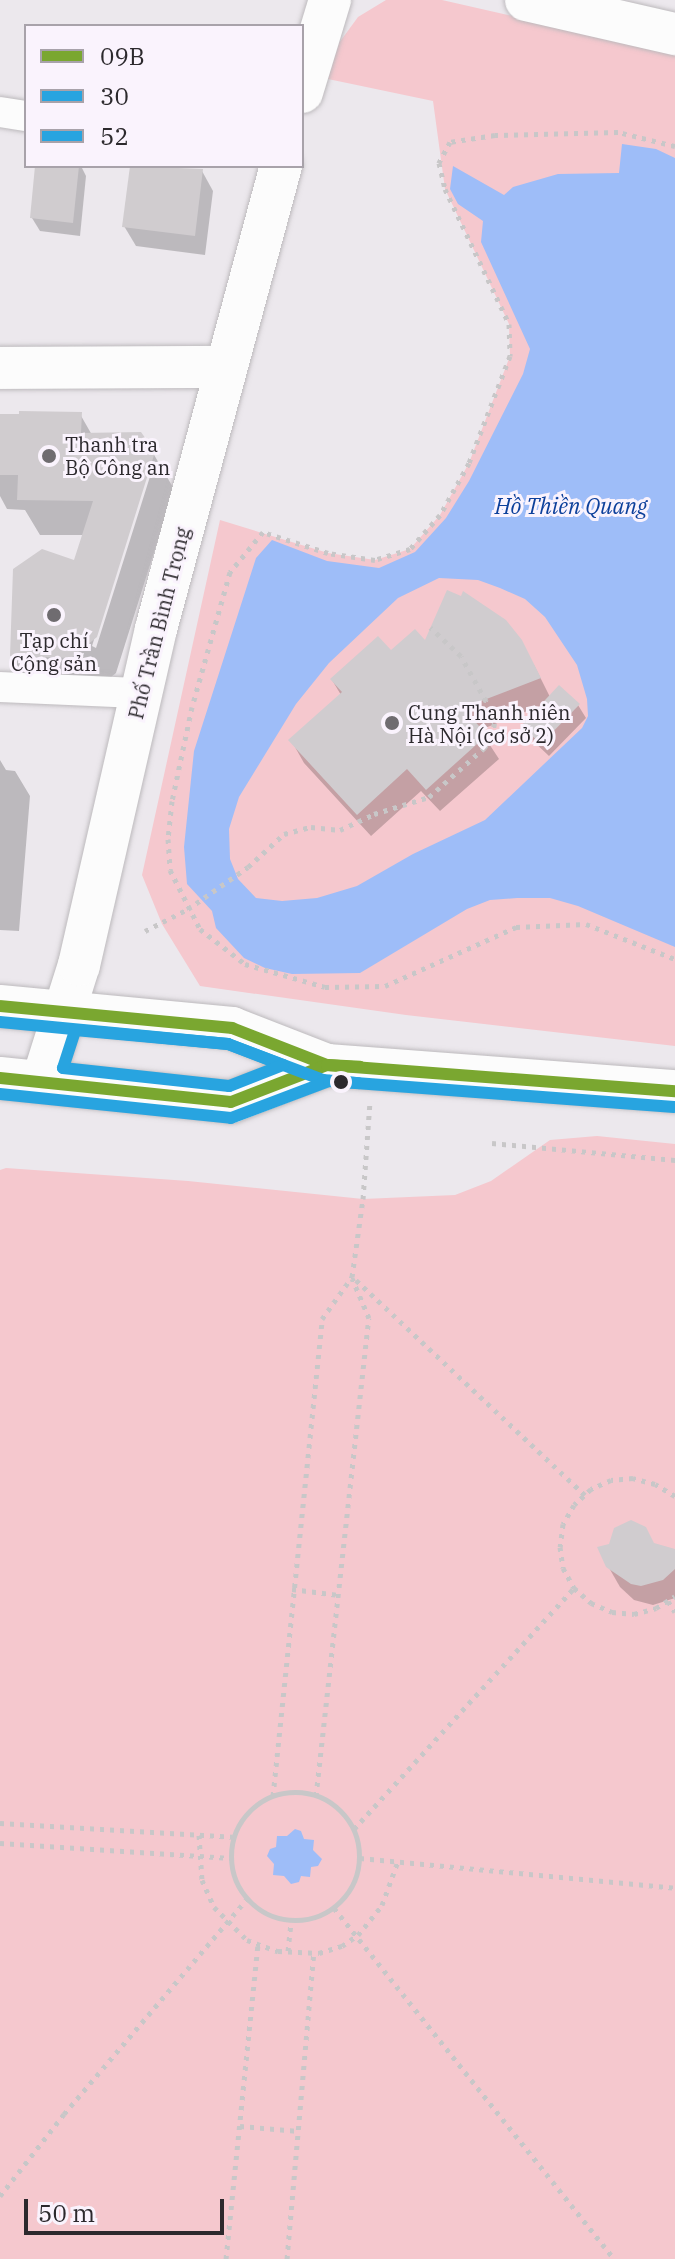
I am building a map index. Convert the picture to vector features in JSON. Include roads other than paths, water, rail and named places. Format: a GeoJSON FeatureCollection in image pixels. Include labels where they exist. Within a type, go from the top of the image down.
{"type":"FeatureCollection","features":[{"type":"Feature","properties":{"kind":"street"},"geometry":{"type":"LineString","coordinates":[[304,85],[330,0]]}},
{"type":"Feature","properties":{"kind":"street"},"geometry":{"type":"LineString","coordinates":[[526,0],[675,34]]}},
{"type":"Feature","properties":{"kind":"street"},"geometry":{"type":"LineString","coordinates":[[0,112],[24,116]]}},
{"type":"Feature","properties":{"kind":"street","name":"Phố Trần Bình Trọng"},"geometry":{"type":"LineString","coordinates":[[42,1082],[82,950],[140,693],[280,168]]}},
{"type":"Feature","properties":{"kind":"street"},"geometry":{"type":"LineString","coordinates":[[0,368],[225,367]]}},
{"type":"Feature","properties":{"kind":"street"},"geometry":{"type":"LineString","coordinates":[[0,687],[140,693]]}},
{"type":"Feature","properties":{"kind":"street"},"geometry":{"type":"LineString","coordinates":[[0,1006],[232,1028],[327,1065],[675,1091]]}},
{"type":"Feature","properties":{"kind":"street"},"geometry":{"type":"LineString","coordinates":[[0,1078],[231,1102],[327,1065]]}},
{"type":"Feature","properties":{"kind":"water","name":"Hồ Thiền Quang"},"geometry":{"type":"Polygon","coordinates":[[[622,144],[656,149],[675,158],[675,947],[578,906],[550,898],[517,898],[490,900],[467,909],[360,973],[292,974],[265,968],[244,958],[216,928],[212,911],[187,884],[184,847],[194,751],[256,558],[272,540],[327,561],[379,568],[415,552],[446,518],[469,481],[523,374],[530,349],[481,242],[483,221],[458,204],[450,189],[453,166],[504,195],[513,187],[558,174],[619,173],[622,144]],[[439,578],[398,598],[329,663],[296,704],[239,797],[229,829],[230,859],[238,879],[256,898],[282,901],[317,898],[357,886],[413,854],[485,820],[582,728],[588,716],[587,699],[577,665],[545,617],[525,599],[478,580],[439,578]]]}},
{"type":"Feature","properties":{"kind":"water"},"geometry":{"type":"Polygon","coordinates":[[[295,1829],[301,1831],[304,1839],[314,1840],[313,1850],[322,1859],[318,1866],[311,1867],[310,1877],[301,1876],[299,1882],[291,1884],[284,1876],[273,1875],[274,1864],[267,1856],[270,1849],[276,1847],[277,1836],[287,1836],[295,1829]]]}},
{"type":"Feature","properties":{"kind":"place","name":"Thanh tra Bộ Công an"},"geometry":{"type":"Point","coordinates":[49,456]}},
{"type":"Feature","properties":{"kind":"place","name":"Tạp chí Cộng sản"},"geometry":{"type":"Point","coordinates":[54,615]}},
{"type":"Feature","properties":{"kind":"place","name":"Cung Thanh niên Hà Nội (cơ sở 2)"},"geometry":{"type":"Point","coordinates":[392,723]}}]}
